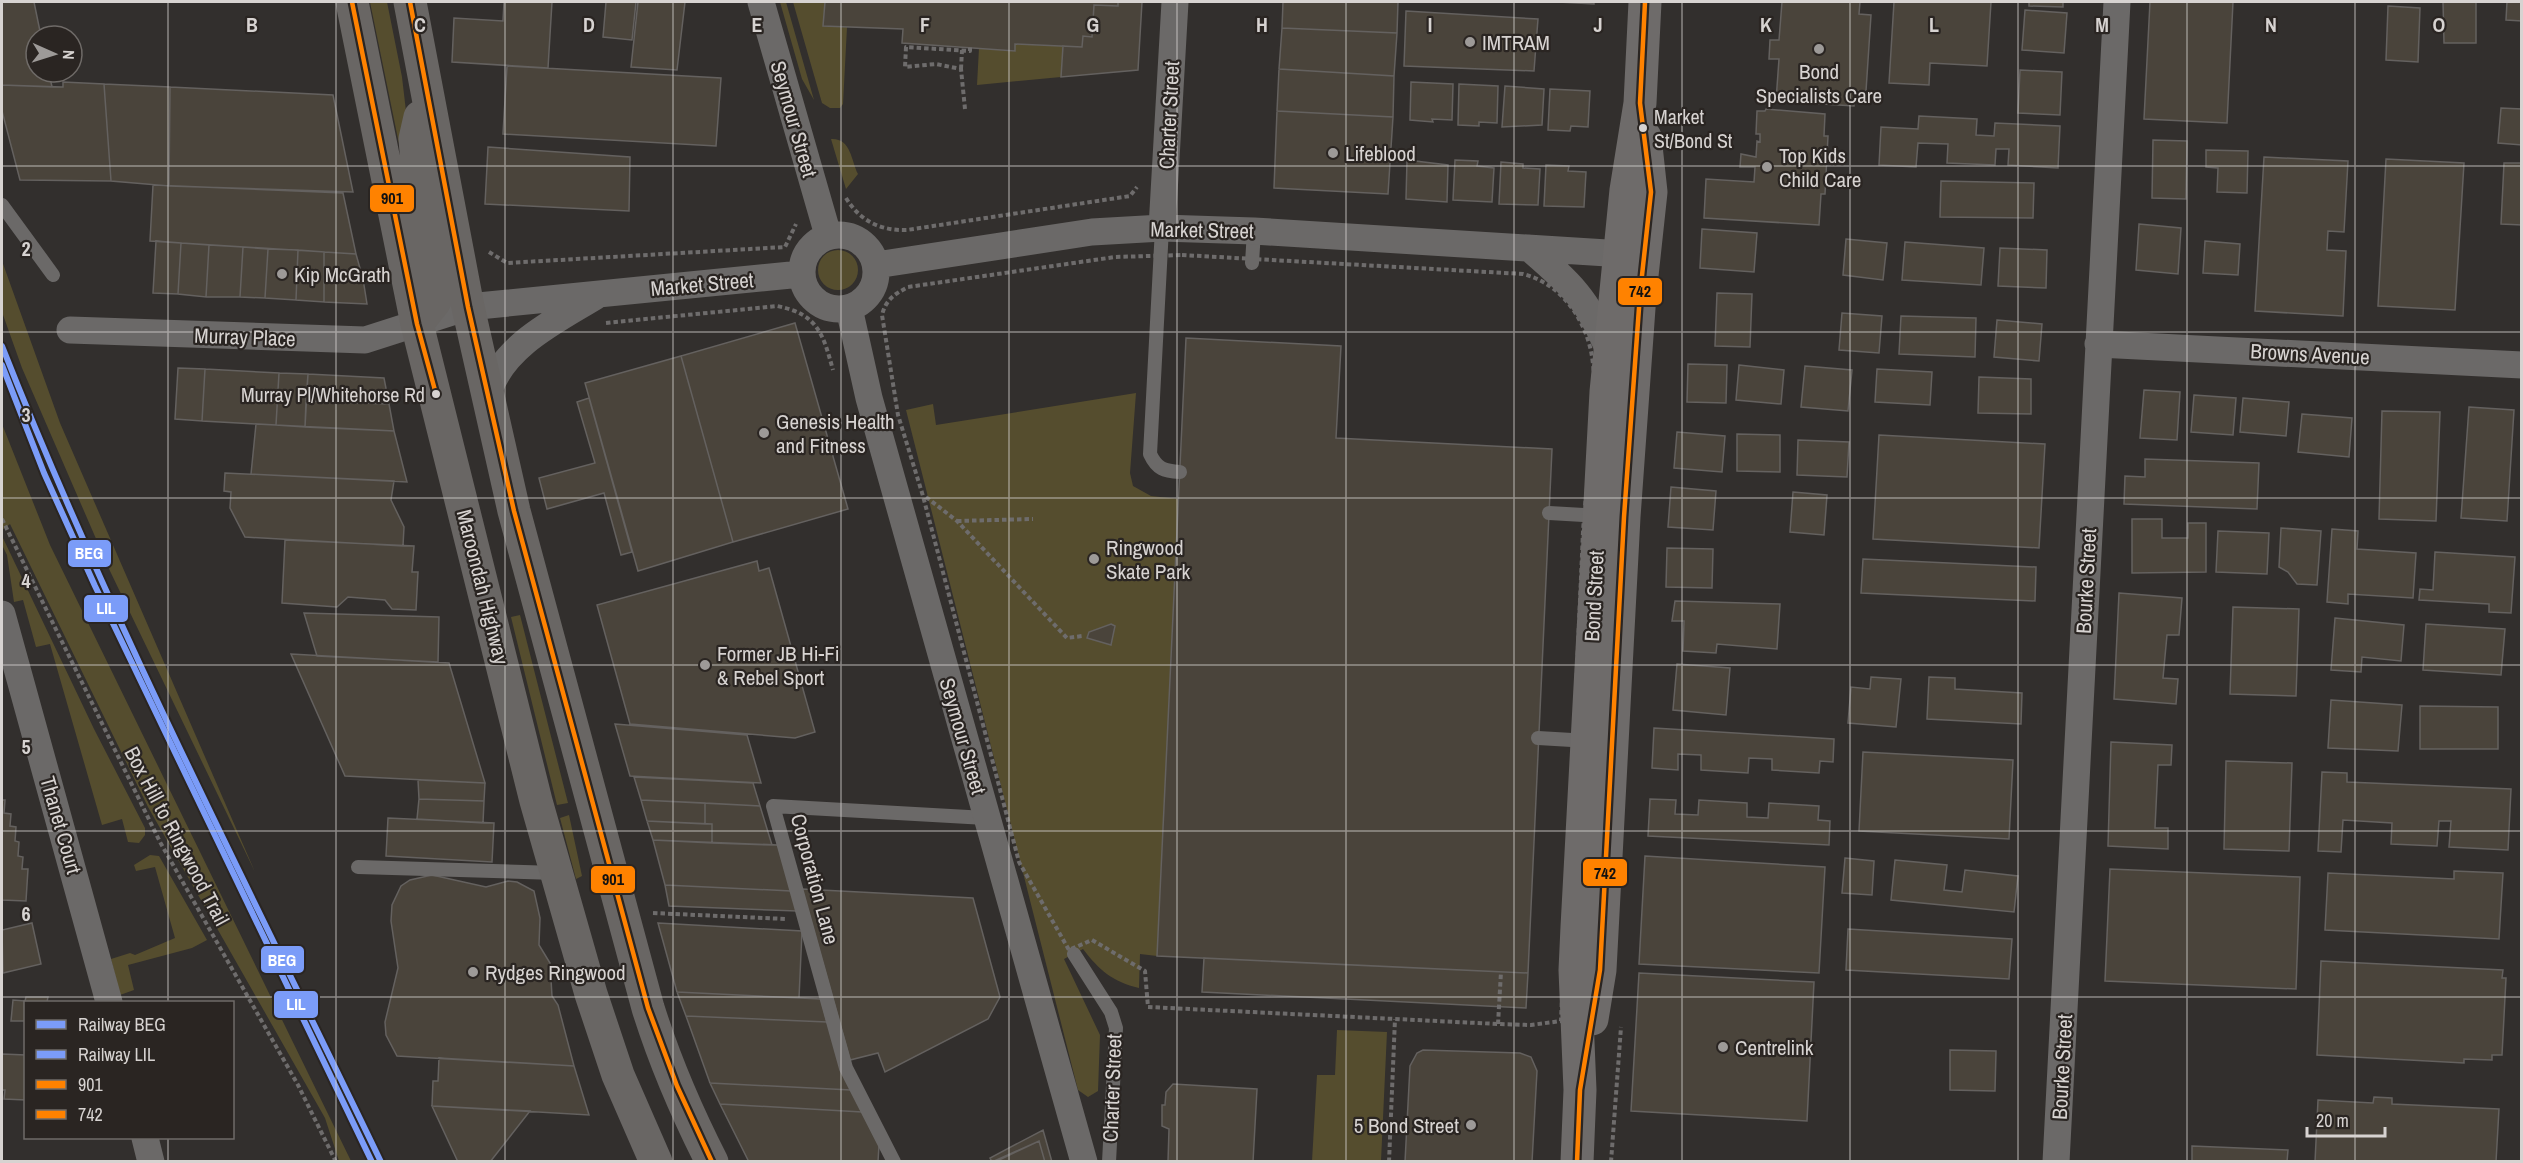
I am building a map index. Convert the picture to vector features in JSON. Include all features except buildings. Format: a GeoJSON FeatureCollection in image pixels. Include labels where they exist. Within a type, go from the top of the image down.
{"type":"FeatureCollection","features":[{"type":"Feature","properties":{"kind":"highway","name":"Maroondah Highway"},"geometry":{"type":"LineString","coordinates":[[352,2],[417,324],[556,873],[591,994],[618,1075],[656,1161]]}},
{"type":"Feature","properties":{"kind":"highway"},"geometry":{"type":"LineString","coordinates":[[410,2],[468,307],[517,521],[648,1008],[666,1066],[712,1161]]}},
{"type":"Feature","properties":{"kind":"highway"},"geometry":{"type":"LineString","coordinates":[[417,324],[435,301],[438,279],[419,187],[415,139],[426,86]]}},
{"type":"Feature","properties":{"kind":"street","name":"Seymour Street"},"geometry":{"type":"LineString","coordinates":[[761,2],[828,235]]}},
{"type":"Feature","properties":{"kind":"street","name":"Charter Street"},"geometry":{"type":"LineString","coordinates":[[1162,228],[1175,2]]}},
{"type":"Feature","properties":{"kind":"street","name":"Bond Street"},"geometry":{"type":"LineString","coordinates":[[1611,517],[1640,294],[1633,255],[1629,167],[1640,103],[1645,2]]}},
{"type":"Feature","properties":{"kind":"street","name":"Bourke Street"},"geometry":{"type":"LineString","coordinates":[[2056,1161],[2117,2]]}},
{"type":"Feature","properties":{"kind":"street","name":"Market Street"},"geometry":{"type":"LineString","coordinates":[[876,265],[1092,232],[1162,228],[1254,231],[1633,255]]}},
{"type":"Feature","properties":{"kind":"street"},"geometry":{"type":"LineString","coordinates":[[828,235],[854,237],[864,244],[876,265],[873,288],[867,297],[849,308],[838,310],[817,303],[804,285],[801,274],[805,254],[819,240],[828,235]]}},
{"type":"Feature","properties":{"kind":"street"},"geometry":{"type":"LineString","coordinates":[[1530,248],[1579,292],[1596,319],[1609,351]]}},
{"type":"Feature","properties":{"kind":"street","name":"Bond Street"},"geometry":{"type":"LineString","coordinates":[[1577,1161],[1580,1090],[1575,970],[1599,742],[1611,517],[1609,351],[1633,255]]}},
{"type":"Feature","properties":{"kind":"street","name":"Market Street"},"geometry":{"type":"LineString","coordinates":[[468,307],[801,274]]}},
{"type":"Feature","properties":{"kind":"street","name":"Market Street"},"geometry":{"type":"LineString","coordinates":[[489,392],[493,378],[524,344],[544,328],[602,293]]}},
{"type":"Feature","properties":{"kind":"street","name":"Murray Place"},"geometry":{"type":"LineString","coordinates":[[70,330],[365,340],[468,307]]}},
{"type":"Feature","properties":{"kind":"street","name":"Seymour Street"},"geometry":{"type":"LineString","coordinates":[[849,308],[869,398],[1084,1161]]}},
{"type":"Feature","properties":{"kind":"street","name":"Browns Avenue"},"geometry":{"type":"LineString","coordinates":[[2098,344],[2522,365]]}},
{"type":"Feature","properties":{"kind":"street","name":"Thanet Court"},"geometry":{"type":"LineString","coordinates":[[2,614],[109,1001]]}},
{"type":"Feature","properties":{"kind":"street"},"geometry":{"type":"LineString","coordinates":[[145,1139],[151,1161]]}},
{"type":"Feature","properties":{"kind":"lane"},"geometry":{"type":"LineString","coordinates":[[2,205],[53,274]]}},
{"type":"Feature","properties":{"kind":"lane"},"geometry":{"type":"LineString","coordinates":[[1162,228],[1150,454],[1155,465],[1162,471],[1180,472]]}},
{"type":"Feature","properties":{"kind":"lane"},"geometry":{"type":"LineString","coordinates":[[1252,261],[1254,231]]}},
{"type":"Feature","properties":{"kind":"lane"},"geometry":{"type":"LineString","coordinates":[[1549,513],[1611,517]]}},
{"type":"Feature","properties":{"kind":"lane"},"geometry":{"type":"LineString","coordinates":[[1538,738],[1599,742]]}},
{"type":"Feature","properties":{"kind":"lane","name":"Corporation Lane"},"geometry":{"type":"LineString","coordinates":[[894,1161],[846,1068],[773,806],[986,818]]}},
{"type":"Feature","properties":{"kind":"lane"},"geometry":{"type":"LineString","coordinates":[[358,867],[556,873]]}},
{"type":"Feature","properties":{"kind":"lane","name":"Charter Street"},"geometry":{"type":"LineString","coordinates":[[1074,954],[1111,1012],[1116,1028],[1109,1161]]}},
{"type":"Feature","properties":{"kind":"path"},"geometry":{"type":"LineString","coordinates":[[961,69],[936,64],[905,67],[906,48],[970,51],[970,47]]}},
{"type":"Feature","properties":{"kind":"path"},"geometry":{"type":"LineString","coordinates":[[962,50],[961,69],[965,109]]}},
{"type":"Feature","properties":{"kind":"path"},"geometry":{"type":"LineString","coordinates":[[844,195],[860,216],[873,224],[892,230],[907,230],[1130,196],[1140,183]]}},
{"type":"Feature","properties":{"kind":"path"},"geometry":{"type":"LineString","coordinates":[[507,263],[785,247],[799,219]]}},
{"type":"Feature","properties":{"kind":"path"},"geometry":{"type":"LineString","coordinates":[[883,328],[885,303],[908,287],[1104,259],[1160,255],[1523,274],[1538,278],[1555,288],[1568,302]]}},
{"type":"Feature","properties":{"kind":"path"},"geometry":{"type":"LineString","coordinates":[[594,324],[777,306],[792,309],[809,317],[824,336]]}},
{"type":"Feature","properties":{"kind":"path"},"geometry":{"type":"LineString","coordinates":[[923,496],[957,521],[1067,638],[1082,636]]}},
{"type":"Feature","properties":{"kind":"path","name":"Box Hill to Ringwood Trail"},"geometry":{"type":"LineString","coordinates":[[2,519],[160,842],[298,1085],[336,1161]]}},
{"type":"Feature","properties":{"kind":"path"},"geometry":{"type":"LineString","coordinates":[[957,521],[1033,519]]}},
{"type":"Feature","properties":{"kind":"path"},"geometry":{"type":"LineString","coordinates":[[1019,862],[1068,950],[1092,940],[1145,971],[1148,1007],[1497,1024],[1531,1025],[1549,1021]]}},
{"type":"Feature","properties":{"kind":"path"},"geometry":{"type":"LineString","coordinates":[[650,913],[805,920]]}},
{"type":"Feature","properties":{"kind":"path"},"geometry":{"type":"LineString","coordinates":[[1497,1024],[1501,972]]}},
{"type":"Feature","properties":{"kind":"path"},"geometry":{"type":"LineString","coordinates":[[1389,1161],[1395,1019]]}},
{"type":"Feature","properties":{"kind":"shaded area"},"geometry":{"type":"Polygon","coordinates":[[[370,2],[387,2],[402,77],[413,171],[405,173],[370,2]]]}},
{"type":"Feature","properties":{"kind":"shaded area"},"geometry":{"type":"Polygon","coordinates":[[[780,2],[786,2],[814,100],[802,79],[780,2]]]}},
{"type":"Feature","properties":{"kind":"shaded area"},"geometry":{"type":"Polygon","coordinates":[[[793,2],[825,2],[824,26],[847,27],[843,104],[840,108],[830,108],[822,103],[793,2]]]}},
{"type":"Feature","properties":{"kind":"shaded area"},"geometry":{"type":"Polygon","coordinates":[[[1015,44],[1063,46],[1061,77],[977,85],[979,48],[1015,50],[1015,44]]]}},
{"type":"Feature","properties":{"kind":"shaded area"},"geometry":{"type":"Polygon","coordinates":[[[831,139],[843,142],[858,174],[846,189],[831,139]]]}},
{"type":"Feature","properties":{"kind":"shaded area"},"geometry":{"type":"Polygon","coordinates":[[[838,250],[846,251],[852,256],[857,262],[857,278],[852,284],[846,289],[838,290],[830,289],[824,284],[819,278],[818,270],[819,262],[824,256],[830,251],[838,250]]]}},
{"type":"Feature","properties":{"kind":"shaded area"},"geometry":{"type":"Polygon","coordinates":[[[2,261],[60,423],[255,872],[110,571],[22,368],[2,312],[2,261]]]}},
{"type":"Feature","properties":{"kind":"shaded area"},"geometry":{"type":"Polygon","coordinates":[[[1136,393],[1130,473],[1133,486],[1151,496],[1179,499],[1157,956],[1140,954],[1139,988],[1107,974],[1083,949],[1064,959],[1100,1035],[1098,1091],[1088,1097],[1078,1090],[906,410],[933,404],[936,425],[1136,393]]]}},
{"type":"Feature","properties":{"kind":"shaded area"},"geometry":{"type":"Polygon","coordinates":[[[2,424],[50,545],[351,1161],[339,1161],[325,1118],[148,807],[10,524],[2,530],[2,424]]]}},
{"type":"Feature","properties":{"kind":"shaded area"},"geometry":{"type":"Polygon","coordinates":[[[2,536],[94,729],[145,828],[145,835],[139,843],[128,842],[122,819],[102,825],[50,644],[36,647],[23,600],[14,602],[2,536]]]}},
{"type":"Feature","properties":{"kind":"shaded area"},"geometry":{"type":"Polygon","coordinates":[[[520,615],[568,803],[557,805],[511,617],[520,615]]]}},
{"type":"Feature","properties":{"kind":"shaded area"},"geometry":{"type":"Polygon","coordinates":[[[569,815],[582,876],[576,879],[560,818],[569,815]]]}},
{"type":"Feature","properties":{"kind":"shaded area"},"geometry":{"type":"Polygon","coordinates":[[[150,855],[159,856],[207,940],[192,948],[128,965],[134,990],[120,995],[111,959],[130,953],[135,955],[175,938],[155,867],[136,871],[134,865],[150,855]]]}},
{"type":"Feature","properties":{"kind":"shaded area"},"geometry":{"type":"Polygon","coordinates":[[[1337,1030],[1387,1032],[1381,1161],[1312,1161],[1317,1075],[1335,1075],[1337,1030]]]}},
{"type":"Feature","properties":{"kind":"rail line","name":"BEG"},"geometry":{"type":"LineString","coordinates":[[2,346],[89,553],[136,656],[381,1162]]}},
{"type":"Feature","properties":{"kind":"rail line","name":"LIL"},"geometry":{"type":"LineString","coordinates":[[2,365],[44,473],[95,586],[372,1162]]}},
{"type":"Feature","properties":{"kind":"transit line","name":"901"},"geometry":{"type":"LineString","coordinates":[[352,2],[417,324],[436,394]]}},
{"type":"Feature","properties":{"kind":"transit line","name":"901"},"geometry":{"type":"LineString","coordinates":[[410,2],[468,307],[514,511],[648,1008],[677,1086],[712,1162]]}},
{"type":"Feature","properties":{"kind":"transit line","name":"742"},"geometry":{"type":"LineString","coordinates":[[1577,1162],[1580,1090],[1600,970],[1624,517],[1640,294],[1651,192],[1640,103],[1645,2]]}},
{"type":"Feature","properties":{"kind":"place","name":"IMTRAM"},"geometry":{"type":"Point","coordinates":[1470,42]}},
{"type":"Feature","properties":{"kind":"place","name":"Bond Specialists Care"},"geometry":{"type":"Point","coordinates":[1819,49]}},
{"type":"Feature","properties":{"kind":"place","name":"Market St/Bond St"},"geometry":{"type":"Point","coordinates":[1643,128]}},
{"type":"Feature","properties":{"kind":"place","name":"Lifeblood"},"geometry":{"type":"Point","coordinates":[1333,153]}},
{"type":"Feature","properties":{"kind":"place","name":"Top Kids Child Care"},"geometry":{"type":"Point","coordinates":[1767,167]}},
{"type":"Feature","properties":{"kind":"place","name":"Kip McGrath"},"geometry":{"type":"Point","coordinates":[282,274]}},
{"type":"Feature","properties":{"kind":"place","name":"Murray Pl/Whitehorse Rd"},"geometry":{"type":"Point","coordinates":[436,394]}},
{"type":"Feature","properties":{"kind":"place","name":"Genesis Health and Fitness"},"geometry":{"type":"Point","coordinates":[764,433]}},
{"type":"Feature","properties":{"kind":"place","name":"Ringwood Skate Park"},"geometry":{"type":"Point","coordinates":[1094,559]}},
{"type":"Feature","properties":{"kind":"place","name":"Former JB Hi-Fi & Rebel Sport"},"geometry":{"type":"Point","coordinates":[705,665]}},
{"type":"Feature","properties":{"kind":"place","name":"Rydges Ringwood"},"geometry":{"type":"Point","coordinates":[473,972]}},
{"type":"Feature","properties":{"kind":"place","name":"Centrelink"},"geometry":{"type":"Point","coordinates":[1723,1047]}},
{"type":"Feature","properties":{"kind":"place","name":"5 Bond Street"},"geometry":{"type":"Point","coordinates":[1471,1125]}}]}
